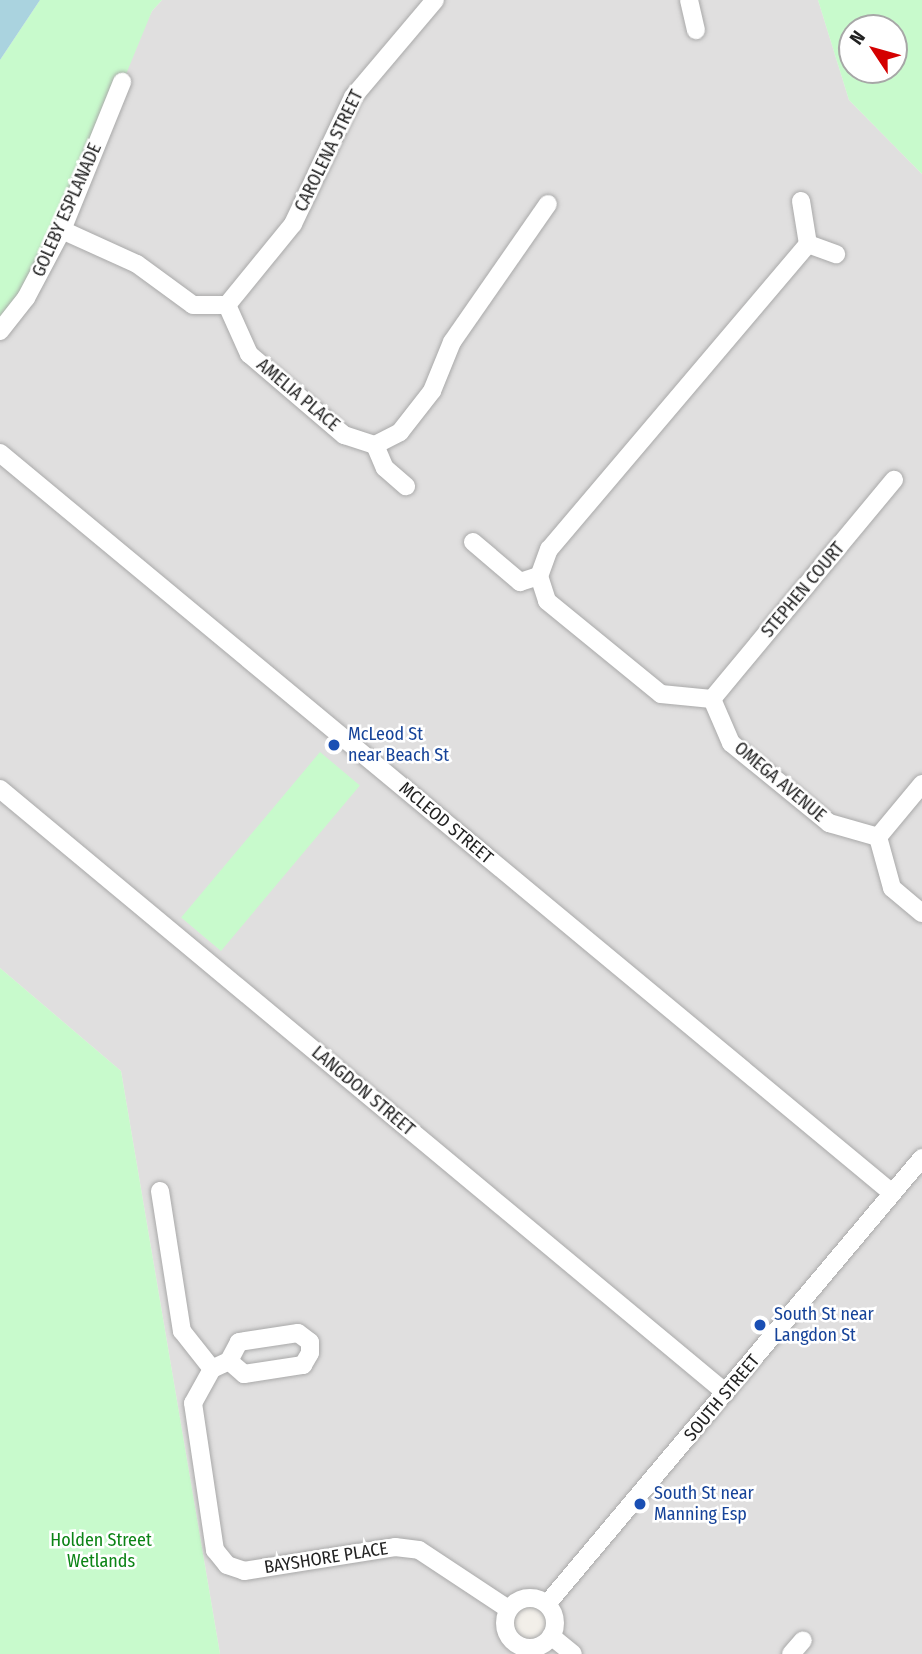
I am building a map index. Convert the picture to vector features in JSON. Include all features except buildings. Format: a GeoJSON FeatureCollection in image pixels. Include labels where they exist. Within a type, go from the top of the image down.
{"type":"FeatureCollection","features":[{"type":"Feature","properties":{"kind":"street","name":"CAROLENA STREET"},"geometry":{"type":"LineString","coordinates":[[227,305],[293,224],[354,97],[435,0]]}},
{"type":"Feature","properties":{"kind":"street"},"geometry":{"type":"LineString","coordinates":[[689,0],[696,30]]}},
{"type":"Feature","properties":{"kind":"street","name":"GOLEBY ESPLANADE"},"geometry":{"type":"LineString","coordinates":[[0,331],[26,298],[62,230],[122,82]]}},
{"type":"Feature","properties":{"kind":"street"},"geometry":{"type":"LineString","coordinates":[[712,699],[662,694],[547,601],[539,576],[549,549],[808,244],[801,201]]}},
{"type":"Feature","properties":{"kind":"street"},"geometry":{"type":"LineString","coordinates":[[406,486],[385,468],[375,445],[400,432],[432,391],[452,342],[548,204]]}},
{"type":"Feature","properties":{"kind":"street"},"geometry":{"type":"LineString","coordinates":[[62,230],[137,264],[193,305],[227,305]]}},
{"type":"Feature","properties":{"kind":"street"},"geometry":{"type":"LineString","coordinates":[[808,244],[836,254]]}},
{"type":"Feature","properties":{"kind":"street","name":"AMELIA PLACE"},"geometry":{"type":"LineString","coordinates":[[227,305],[249,354],[345,435],[375,445]]}},
{"type":"Feature","properties":{"kind":"street","name":"MCLEOD STREET"},"geometry":{"type":"LineString","coordinates":[[0,453],[892,1193]]}},
{"type":"Feature","properties":{"kind":"street","name":"STEPHEN COURT"},"geometry":{"type":"LineString","coordinates":[[712,699],[894,480]]}},
{"type":"Feature","properties":{"kind":"street"},"geometry":{"type":"LineString","coordinates":[[472,542],[520,582],[539,576]]}},
{"type":"Feature","properties":{"kind":"street","name":"OMEGA AVENUE"},"geometry":{"type":"LineString","coordinates":[[712,699],[731,743],[829,823],[878,837]]}},
{"type":"Feature","properties":{"kind":"street"},"geometry":{"type":"LineString","coordinates":[[922,784],[878,837],[892,888],[922,913]]}},
{"type":"Feature","properties":{"kind":"street","name":"LANGDON STREET"},"geometry":{"type":"LineString","coordinates":[[0,789],[726,1393]]}},
{"type":"Feature","properties":{"kind":"street","name":"SOUTH STREET"},"geometry":{"type":"LineString","coordinates":[[547,1604],[922,1158]]}},
{"type":"Feature","properties":{"kind":"street"},"geometry":{"type":"LineString","coordinates":[[160,1191],[182,1331],[212,1369],[229,1361]]}},
{"type":"Feature","properties":{"kind":"street","name":"BAYSHORE PLACE"},"geometry":{"type":"LineString","coordinates":[[212,1369],[193,1403],[215,1549],[227,1565],[244,1572],[395,1547],[419,1550],[508,1609]]}},
{"type":"Feature","properties":{"kind":"street"},"geometry":{"type":"LineString","coordinates":[[531,1597],[547,1604],[555,1621],[551,1636],[534,1648],[510,1649],[505,1628],[508,1609],[531,1597]]}},
{"type":"Feature","properties":{"kind":"street"},"geometry":{"type":"LineString","coordinates":[[551,1636],[573,1654]]}},
{"type":"Feature","properties":{"kind":"shaded area"},"geometry":{"type":"Polygon","coordinates":[[[162,0],[818,0],[838,65],[838,84],[844,84],[849,100],[922,174],[922,1654],[220,1654],[121,1071],[0,968],[0,331],[152,11],[162,0]],[[531,1597],[514,1603],[504,1620],[508,1637],[526,1648],[546,1643],[554,1630],[552,1612],[531,1597]]]}},
{"type":"Feature","properties":{"kind":"shaded area"},"geometry":{"type":"Polygon","coordinates":[[[298,1333],[303,1365],[244,1374],[239,1342],[298,1333]]]}},
{"type":"Feature","properties":{"kind":"green space"},"geometry":{"type":"Polygon","coordinates":[[[40,0],[162,0],[152,11],[62,230],[0,331],[0,60],[40,0]]]}},
{"type":"Feature","properties":{"kind":"green space"},"geometry":{"type":"Polygon","coordinates":[[[818,0],[922,0],[922,174],[849,100],[844,84],[908,84],[908,14],[838,14],[838,65],[818,0]]]}},
{"type":"Feature","properties":{"kind":"green space"},"geometry":{"type":"Polygon","coordinates":[[[320,752],[360,785],[221,951],[181,917],[320,752]]]}},
{"type":"Feature","properties":{"kind":"green space","name":"Holden Street Wetlands"},"geometry":{"type":"Polygon","coordinates":[[[0,968],[121,1071],[220,1654],[0,1654],[0,968]]]}},
{"type":"Feature","properties":{"kind":"water"},"geometry":{"type":"Polygon","coordinates":[[[0,0],[40,0],[0,60],[0,0]]]}},
{"type":"Feature","properties":{"kind":"place","name":"McLeod St near Beach St"},"geometry":{"type":"Point","coordinates":[334,745]}},
{"type":"Feature","properties":{"kind":"place","name":"South St near Langdon St"},"geometry":{"type":"Point","coordinates":[760,1325]}},
{"type":"Feature","properties":{"kind":"place","name":"South St near Manning Esp"},"geometry":{"type":"Point","coordinates":[640,1504]}}]}
